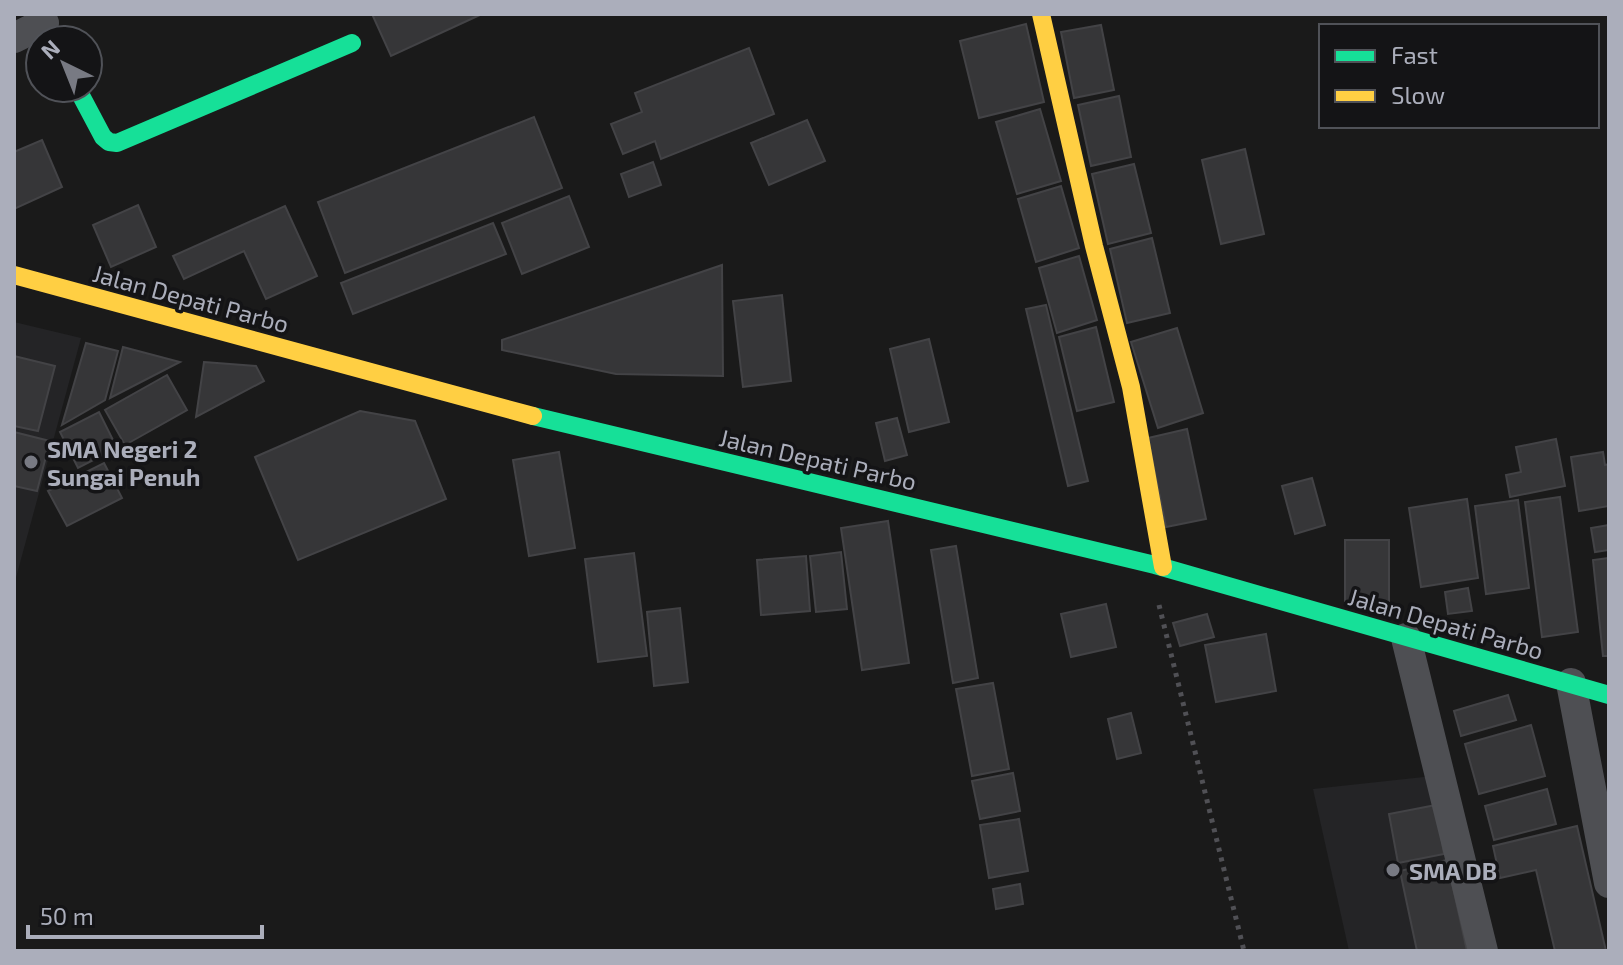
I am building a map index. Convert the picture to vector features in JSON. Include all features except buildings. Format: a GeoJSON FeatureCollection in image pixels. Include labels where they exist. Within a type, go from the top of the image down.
{"type":"FeatureCollection","features":[{"type":"Feature","properties":{"kind":"main road"},"geometry":{"type":"LineString","coordinates":[[1041,14],[1094,246],[1131,387],[1159,566]]}},
{"type":"Feature","properties":{"kind":"main road"},"geometry":{"type":"LineString","coordinates":[[85,104],[103,137],[117,143],[352,43]]}},
{"type":"Feature","properties":{"kind":"main road","name":"Jalan Depati Parbo"},"geometry":{"type":"LineString","coordinates":[[14,275],[499,408],[1159,566],[1609,695]]}},
{"type":"Feature","properties":{"kind":"street"},"geometry":{"type":"LineString","coordinates":[[1406,638],[1483,951]]}},
{"type":"Feature","properties":{"kind":"street"},"geometry":{"type":"LineString","coordinates":[[1571,683],[1609,883]]}},
{"type":"Feature","properties":{"kind":"path"},"geometry":{"type":"LineString","coordinates":[[1159,566],[1160,617],[1244,951]]}},
{"type":"Feature","properties":{"kind":"shaded area","name":"SMA Negeri 2 Sungai Penuh"},"geometry":{"type":"Polygon","coordinates":[[[14,322],[81,338],[14,585],[14,322]]]}},
{"type":"Feature","properties":{"kind":"shaded area","name":"SMA DB"},"geometry":{"type":"Polygon","coordinates":[[[1433,776],[1473,951],[1349,951],[1313,789],[1433,776]]]}},
{"type":"Feature","properties":{"kind":"traffic: fast"},"geometry":{"type":"LineString","coordinates":[[85,104],[103,137],[117,143],[352,43]]}},
{"type":"Feature","properties":{"kind":"traffic: fast"},"geometry":{"type":"LineString","coordinates":[[533,416],[1155,565],[1609,695]]}},
{"type":"Feature","properties":{"kind":"traffic: slow"},"geometry":{"type":"LineString","coordinates":[[1041,14],[1094,246],[1131,387],[1163,567]]}},
{"type":"Feature","properties":{"kind":"traffic: slow"},"geometry":{"type":"LineString","coordinates":[[14,275],[533,416]]}},
{"type":"Feature","properties":{"kind":"place","name":"SMA Negeri 2 Sungai Penuh"},"geometry":{"type":"Point","coordinates":[31,462]}},
{"type":"Feature","properties":{"kind":"place","name":"SMA DB"},"geometry":{"type":"Point","coordinates":[1393,870]}}]}
